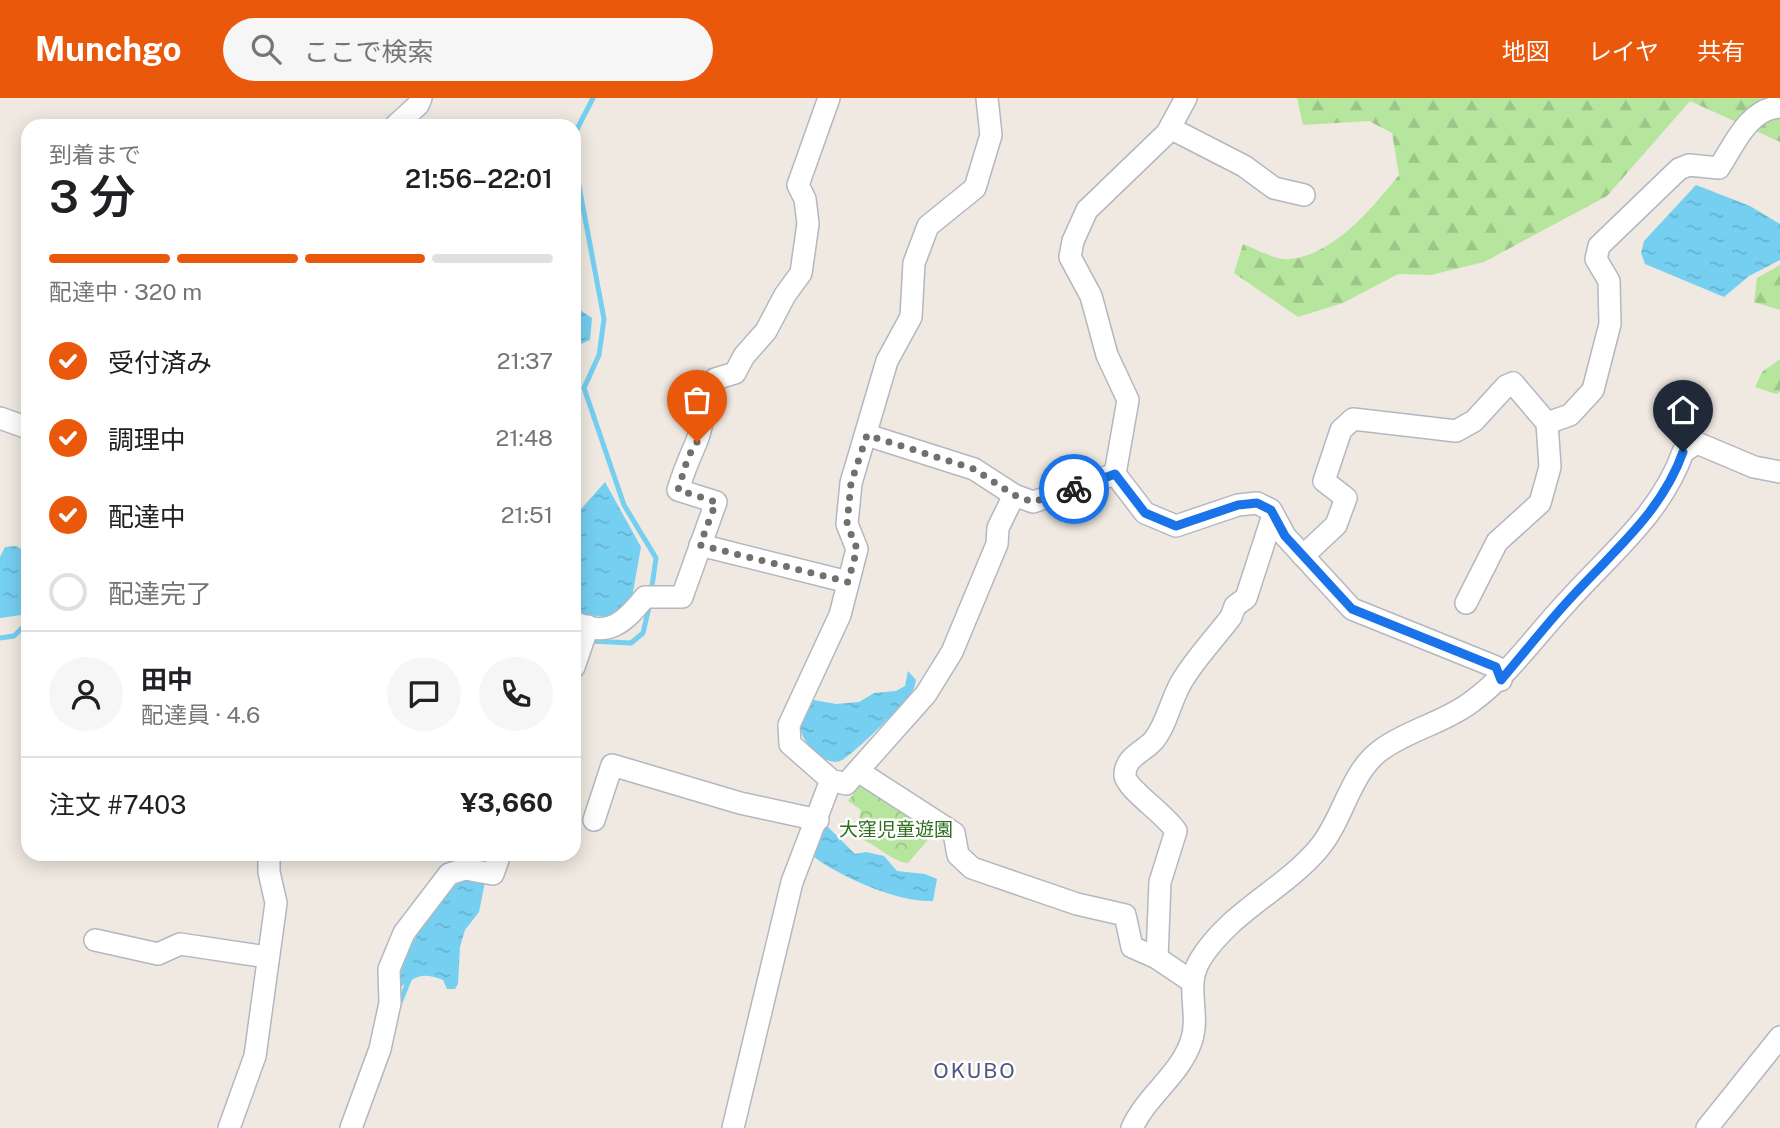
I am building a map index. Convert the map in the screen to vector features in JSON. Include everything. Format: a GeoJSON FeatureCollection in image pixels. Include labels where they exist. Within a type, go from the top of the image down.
{"type":"FeatureCollection","features":[{"type":"Feature","properties":{"kind":"street"},"geometry":{"type":"LineString","coordinates":[[403,119],[418,105],[421,98]]}},
{"type":"Feature","properties":{"kind":"street"},"geometry":{"type":"LineString","coordinates":[[581,624],[606,628],[625,622],[645,597],[682,597],[716,502],[678,490],[688,457],[697,442],[707,393],[715,379],[735,373],[744,356],[766,331],[785,295],[801,273],[808,224],[805,199],[798,185],[829,98]]}},
{"type":"Feature","properties":{"kind":"street"},"geometry":{"type":"LineString","coordinates":[[987,98],[990,135],[975,188],[928,226],[914,263],[911,317],[887,361],[851,483],[847,524],[857,549],[840,615],[789,725],[790,744],[831,780],[846,785],[926,694],[952,652],[997,544],[998,528],[1014,495]]}},
{"type":"Feature","properties":{"kind":"street"},"geometry":{"type":"LineString","coordinates":[[1186,98],[1170,128],[1087,210],[1073,241],[1070,257],[1091,296],[1107,355],[1128,400],[1115,474],[1145,513],[1176,526],[1238,505],[1257,503],[1271,510],[1285,536],[1352,609],[1496,667],[1501,680]]}},
{"type":"Feature","properties":{"kind":"street"},"geometry":{"type":"LineString","coordinates":[[1547,424],[1570,415],[1593,390],[1610,324],[1609,281],[1596,259],[1599,246],[1679,169],[1689,165],[1719,168],[1749,122],[1769,107],[1780,107]]}},
{"type":"Feature","properties":{"kind":"street"},"geometry":{"type":"LineString","coordinates":[[1170,128],[1244,166],[1274,188],[1304,195]]}},
{"type":"Feature","properties":{"kind":"street"},"geometry":{"type":"LineString","coordinates":[[1303,556],[1336,525],[1346,498],[1324,481],[1341,430],[1353,419],[1456,431],[1474,421],[1506,386],[1513,383],[1547,424],[1550,467],[1540,503],[1497,542],[1466,603]]}},
{"type":"Feature","properties":{"kind":"street"},"geometry":{"type":"LineString","coordinates":[[0,418],[21,426]]}},
{"type":"Feature","properties":{"kind":"street"},"geometry":{"type":"LineString","coordinates":[[867,435],[974,469],[1014,495],[1033,502],[1115,474]]}},
{"type":"Feature","properties":{"kind":"street"},"geometry":{"type":"LineString","coordinates":[[1132,1128],[1141,1108],[1179,1068],[1192,1040],[1195,1004],[1191,981],[1201,959],[1246,910],[1320,848],[1365,769],[1380,750],[1466,706],[1501,680],[1566,603],[1646,521],[1674,478],[1683,452],[1697,443],[1754,467],[1780,472]]}},
{"type":"Feature","properties":{"kind":"street"},"geometry":{"type":"LineString","coordinates":[[1157,958],[1160,882],[1176,831],[1168,818],[1130,786],[1125,777],[1127,767],[1130,759],[1153,741],[1182,680],[1231,617],[1235,606],[1246,597],[1273,515]]}},
{"type":"Feature","properties":{"kind":"street"},"geometry":{"type":"LineString","coordinates":[[700,545],[848,582]]}},
{"type":"Feature","properties":{"kind":"street"},"geometry":{"type":"LineString","coordinates":[[594,820],[612,765],[740,803],[818,820]]}},
{"type":"Feature","properties":{"kind":"street"},"geometry":{"type":"LineString","coordinates":[[858,771],[954,833],[958,855],[972,867],[1077,904],[1125,915],[1132,947],[1157,958],[1191,981]]}},
{"type":"Feature","properties":{"kind":"street"},"geometry":{"type":"LineString","coordinates":[[733,1128],[792,882],[818,820],[831,780]]}},
{"type":"Feature","properties":{"kind":"street"},"geometry":{"type":"LineString","coordinates":[[229,1128],[255,1056],[276,903],[269,861]]}},
{"type":"Feature","properties":{"kind":"street"},"geometry":{"type":"LineString","coordinates":[[351,1128],[380,1049],[390,1003],[389,969],[404,933],[449,874],[465,869],[493,874],[498,861]]}},
{"type":"Feature","properties":{"kind":"street"},"geometry":{"type":"LineString","coordinates":[[95,940],[159,954],[180,944],[267,957]]}},
{"type":"Feature","properties":{"kind":"street"},"geometry":{"type":"LineString","coordinates":[[1707,1128],[1780,1037]]}},
{"type":"Feature","properties":{"kind":"green space"},"geometry":{"type":"Polygon","coordinates":[[[1297,98],[1777,98],[1780,100],[1780,142],[1690,101],[1607,196],[1484,262],[1431,275],[1398,274],[1343,303],[1298,317],[1234,273],[1243,244],[1285,259],[1306,256],[1322,249],[1365,215],[1399,175],[1392,133],[1369,121],[1303,125],[1297,98]]]}},
{"type":"Feature","properties":{"kind":"green space"},"geometry":{"type":"Polygon","coordinates":[[[1780,265],[1780,310],[1754,302],[1757,278],[1780,265]]]}},
{"type":"Feature","properties":{"kind":"green space"},"geometry":{"type":"Polygon","coordinates":[[[1780,359],[1780,392],[1776,394],[1755,387],[1762,372],[1780,359]]]}},
{"type":"Feature","properties":{"kind":"green space","name":"大窪児童遊園"},"geometry":{"type":"Polygon","coordinates":[[[863,781],[934,823],[927,841],[908,863],[895,859],[861,839],[857,830],[861,810],[848,801],[863,781]]]}},
{"type":"Feature","properties":{"kind":"water"},"geometry":{"type":"Polygon","coordinates":[[[1696,185],[1750,206],[1780,224],[1780,260],[1749,276],[1724,297],[1645,264],[1641,253],[1644,241],[1696,185]]]}},
{"type":"Feature","properties":{"kind":"water"},"geometry":{"type":"Polygon","coordinates":[[[581,311],[592,318],[590,340],[581,344],[581,311]]]}},
{"type":"Feature","properties":{"kind":"water"},"geometry":{"type":"Polygon","coordinates":[[[605,482],[641,547],[631,603],[613,618],[581,614],[581,509],[605,482]]]}},
{"type":"Feature","properties":{"kind":"water"},"geometry":{"type":"Polygon","coordinates":[[[16,546],[21,549],[21,615],[0,618],[0,557],[5,547],[16,546]]]}},
{"type":"Feature","properties":{"kind":"water"},"geometry":{"type":"Polygon","coordinates":[[[908,671],[916,680],[911,693],[876,731],[846,758],[833,762],[826,760],[813,750],[803,737],[801,724],[814,700],[836,704],[859,702],[874,693],[896,691],[905,686],[908,671]]]}},
{"type":"Feature","properties":{"kind":"water"},"geometry":{"type":"Polygon","coordinates":[[[825,824],[855,854],[866,852],[884,856],[897,871],[925,874],[937,879],[933,901],[919,901],[888,893],[825,865],[814,857],[825,824]]]}},
{"type":"Feature","properties":{"kind":"water"},"geometry":{"type":"Polygon","coordinates":[[[463,880],[485,882],[479,912],[465,930],[460,947],[458,984],[455,989],[447,989],[443,980],[425,976],[415,978],[399,988],[405,959],[411,946],[427,920],[455,885],[463,880]]]}},
{"type":"Feature","properties":{"kind":"waterway"},"geometry":{"type":"LineString","coordinates":[[581,121],[593,98]]}},
{"type":"Feature","properties":{"kind":"waterway"},"geometry":{"type":"LineString","coordinates":[[581,197],[604,319],[599,355],[584,388],[624,505],[656,558],[651,593]]}},
{"type":"Feature","properties":{"kind":"waterway"},"geometry":{"type":"LineString","coordinates":[[590,641],[631,643],[643,633],[650,603]]}},
{"type":"Feature","properties":{"kind":"waterway"},"geometry":{"type":"LineString","coordinates":[[0,638],[14,636],[21,629]]}},
{"type":"Feature","properties":{"kind":"waterway"},"geometry":{"type":"LineString","coordinates":[[399,1005],[411,975]]}},
{"type":"Feature","properties":{"kind":"way so far"},"geometry":{"type":"LineString","coordinates":[[697,442],[688,457],[678,490],[716,502],[700,545],[848,582],[857,549],[847,524],[851,483],[867,435],[974,469],[1014,495],[1033,502],[1074,489]]}},
{"type":"Feature","properties":{"kind":"district","name":"OKUBO"},"geometry":{"type":"Point","coordinates":[975,1070]}},
{"type":"Feature","properties":{"kind":"route"},"geometry":{"type":"LineString","coordinates":[[1074,489],[1115,474],[1145,513],[1176,526],[1238,505],[1257,503],[1271,510],[1285,536],[1352,609],[1496,667],[1501,680],[1566,603],[1646,521],[1674,478],[1683,452]]}}]}
